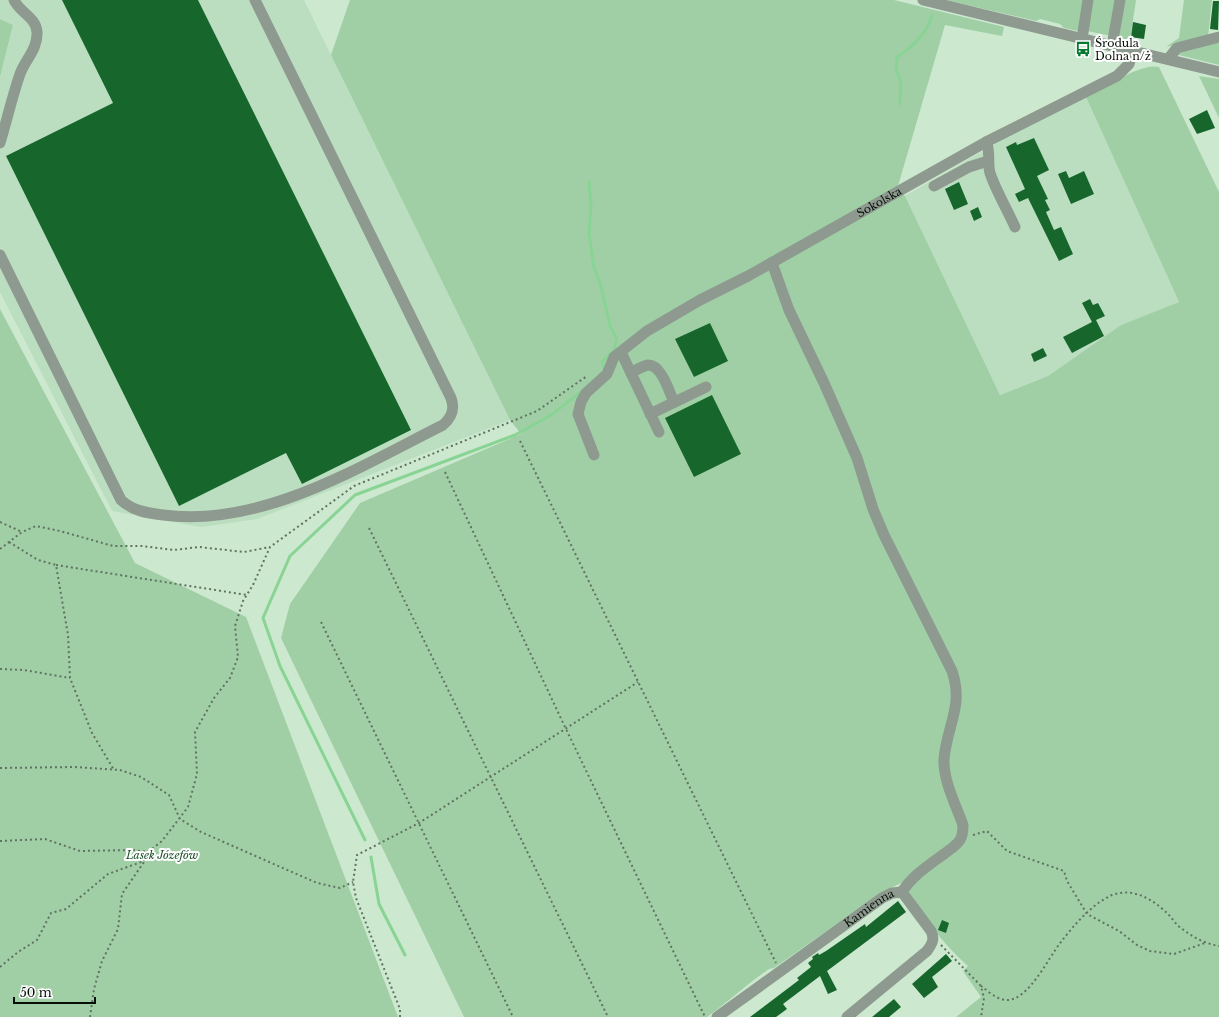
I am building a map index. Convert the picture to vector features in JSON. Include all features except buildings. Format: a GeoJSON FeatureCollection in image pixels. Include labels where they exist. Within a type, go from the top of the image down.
{"type":"FeatureCollection","features":[{"type":"Feature","properties":{"kind":"street"},"geometry":{"type":"LineString","coordinates":[[0,143],[20,73],[29,58],[35,43],[37,31],[34,22],[17,6],[14,0]]}},
{"type":"Feature","properties":{"kind":"street"},"geometry":{"type":"LineString","coordinates":[[0,255],[121,500],[136,510],[179,517],[244,511],[317,487],[443,425],[449,419],[453,404],[451,398],[255,0]]}},
{"type":"Feature","properties":{"kind":"street"},"geometry":{"type":"LineString","coordinates":[[923,0],[1219,72]]}},
{"type":"Feature","properties":{"kind":"street"},"geometry":{"type":"LineString","coordinates":[[1082,39],[1088,0]]}},
{"type":"Feature","properties":{"kind":"street"},"geometry":{"type":"LineString","coordinates":[[1112,46],[1120,0]]}},
{"type":"Feature","properties":{"kind":"street"},"geometry":{"type":"LineString","coordinates":[[1168,59],[1177,48],[1219,37]]}},
{"type":"Feature","properties":{"kind":"street","name":"Sokolska"},"geometry":{"type":"LineString","coordinates":[[594,455],[578,414],[581,402],[586,393],[607,374],[614,357],[658,324],[700,300],[772,263],[986,142],[1117,76],[1129,64],[1133,51]]}},
{"type":"Feature","properties":{"kind":"street"},"geometry":{"type":"LineString","coordinates":[[986,142],[989,147],[988,161],[990,172],[1015,227]]}},
{"type":"Feature","properties":{"kind":"street"},"geometry":{"type":"LineString","coordinates":[[934,186],[969,167],[988,161]]}},
{"type":"Feature","properties":{"kind":"street"},"geometry":{"type":"LineString","coordinates":[[772,263],[789,310],[824,383],[857,458],[873,508],[884,535],[952,671],[955,682],[957,701],[948,739],[945,770],[963,824],[963,833],[961,839],[954,846],[923,870],[907,885],[902,892]]}},
{"type":"Feature","properties":{"kind":"street"},"geometry":{"type":"LineString","coordinates":[[621,352],[659,432]]}},
{"type":"Feature","properties":{"kind":"street"},"geometry":{"type":"LineString","coordinates":[[631,373],[647,365],[653,366],[660,373],[674,402]]}},
{"type":"Feature","properties":{"kind":"street"},"geometry":{"type":"LineString","coordinates":[[650,414],[706,387]]}},
{"type":"Feature","properties":{"kind":"street","name":"Kamienna"},"geometry":{"type":"LineString","coordinates":[[717,1017],[882,898],[892,893],[902,892],[931,931],[933,941]]}},
{"type":"Feature","properties":{"kind":"street"},"geometry":{"type":"LineString","coordinates":[[847,1017],[927,951],[933,941]]}},
{"type":"Feature","properties":{"kind":"path"},"geometry":{"type":"LineString","coordinates":[[0,549],[22,532],[36,526],[113,546],[142,546],[174,550],[198,547],[244,552],[270,547],[354,486],[537,411],[591,373]]}},
{"type":"Feature","properties":{"kind":"path"},"geometry":{"type":"LineString","coordinates":[[520,441],[781,971]]}},
{"type":"Feature","properties":{"kind":"path"},"geometry":{"type":"LineString","coordinates":[[445,472],[565,728],[705,1017]]}},
{"type":"Feature","properties":{"kind":"path"},"geometry":{"type":"LineString","coordinates":[[0,522],[22,532]]}},
{"type":"Feature","properties":{"kind":"path"},"geometry":{"type":"LineString","coordinates":[[369,528],[492,776],[608,1017]]}},
{"type":"Feature","properties":{"kind":"path"},"geometry":{"type":"LineString","coordinates":[[9,542],[38,560],[56,565],[246,595]]}},
{"type":"Feature","properties":{"kind":"path"},"geometry":{"type":"LineString","coordinates":[[90,1017],[94,989],[100,968],[118,929],[122,894],[144,861],[148,852],[162,841],[188,807],[197,774],[195,732],[214,698],[230,678],[238,656],[235,626],[246,595],[270,547]]}},
{"type":"Feature","properties":{"kind":"path"},"geometry":{"type":"LineString","coordinates":[[56,565],[68,635],[70,678],[92,733],[114,770]]}},
{"type":"Feature","properties":{"kind":"path"},"geometry":{"type":"LineString","coordinates":[[321,622],[513,1017]]}},
{"type":"Feature","properties":{"kind":"path"},"geometry":{"type":"LineString","coordinates":[[0,669],[24,670],[70,678]]}},
{"type":"Feature","properties":{"kind":"path"},"geometry":{"type":"LineString","coordinates":[[400,1017],[400,1008],[356,898],[353,882],[357,855],[419,823],[638,682]]}},
{"type":"Feature","properties":{"kind":"path"},"geometry":{"type":"LineString","coordinates":[[0,768],[75,767],[114,770],[141,777],[169,795],[180,819],[201,832],[317,883],[340,888],[353,882]]}},
{"type":"Feature","properties":{"kind":"path"},"geometry":{"type":"LineString","coordinates":[[963,833],[972,835],[987,831],[1007,852],[1064,871],[1067,881],[1087,914],[1119,931],[1138,945],[1150,951],[1174,954],[1206,943]]}},
{"type":"Feature","properties":{"kind":"path"},"geometry":{"type":"LineString","coordinates":[[0,841],[45,839],[80,851],[133,850],[148,852]]}},
{"type":"Feature","properties":{"kind":"path"},"geometry":{"type":"LineString","coordinates":[[0,968],[18,952],[37,940],[51,913],[66,909],[108,874],[144,861]]}},
{"type":"Feature","properties":{"kind":"path"},"geometry":{"type":"LineString","coordinates":[[933,941],[939,942],[981,986],[999,999],[1006,1001],[1019,997],[1028,990],[1060,942],[1087,914],[1111,896],[1123,892],[1135,893],[1159,905],[1180,928],[1206,943],[1219,946]]}},
{"type":"Feature","properties":{"kind":"path"},"geometry":{"type":"LineString","coordinates":[[981,986],[984,998],[981,1017]]}},
{"type":"Feature","properties":{"kind":"shaded area"},"geometry":{"type":"Polygon","coordinates":[[[0,0],[304,0],[510,420],[257,519],[201,527],[112,511],[0,292],[0,77],[13,25],[0,19],[0,0]]]}},
{"type":"Feature","properties":{"kind":"shaded area"},"geometry":{"type":"Polygon","coordinates":[[[1086,97],[1179,302],[1121,325],[1048,376],[1000,395],[905,196],[1030,124],[1086,97]]]}},
{"type":"Feature","properties":{"kind":"green space"},"geometry":{"type":"Polygon","coordinates":[[[350,0],[894,0],[1004,27],[1002,36],[945,25],[898,186],[905,196],[1000,395],[1048,376],[1121,325],[1179,302],[1086,97],[1132,72],[1142,68],[1159,67],[1219,192],[1219,1017],[956,1017],[981,997],[963,971],[968,966],[949,948],[932,927],[903,882],[879,894],[774,968],[769,969],[707,1017],[464,1017],[281,638],[290,604],[360,503],[521,434],[510,420],[331,55],[350,0]]]}},
{"type":"Feature","properties":{"kind":"green space"},"geometry":{"type":"Polygon","coordinates":[[[946,0],[1086,0],[1082,28],[1078,31],[1064,28],[1060,24],[1040,19],[1036,21],[946,0]]]}},
{"type":"Feature","properties":{"kind":"green space"},"geometry":{"type":"Polygon","coordinates":[[[1092,0],[1117,0],[1112,36],[1087,31],[1092,0]]]}},
{"type":"Feature","properties":{"kind":"green space"},"geometry":{"type":"Polygon","coordinates":[[[1124,0],[1136,0],[1130,40],[1119,38],[1124,0]]]}},
{"type":"Feature","properties":{"kind":"green space"},"geometry":{"type":"Polygon","coordinates":[[[1184,0],[1212,0],[1208,37],[1166,47],[1179,38],[1184,0]]]}},
{"type":"Feature","properties":{"kind":"green space"},"geometry":{"type":"Polygon","coordinates":[[[0,19],[13,25],[0,77],[0,19]]]}},
{"type":"Feature","properties":{"kind":"green space"},"geometry":{"type":"Polygon","coordinates":[[[1219,42],[1219,65],[1175,54],[1219,42]]]}},
{"type":"Feature","properties":{"kind":"green space"},"geometry":{"type":"Polygon","coordinates":[[[1199,76],[1219,79],[1219,118],[1199,76]]]}},
{"type":"Feature","properties":{"kind":"green space","name":"Lasek Józefów"},"geometry":{"type":"Polygon","coordinates":[[[0,309],[135,563],[246,617],[398,1017],[0,1017],[0,309]]]}},
{"type":"Feature","properties":{"kind":"waterway"},"geometry":{"type":"LineString","coordinates":[[900,104],[901,82],[896,69],[897,57],[919,39],[927,27],[932,15]]}},
{"type":"Feature","properties":{"kind":"waterway"},"geometry":{"type":"LineString","coordinates":[[589,182],[591,206],[589,234],[594,267],[601,286],[610,326],[617,339],[614,350],[602,362],[605,370]]}},
{"type":"Feature","properties":{"kind":"waterway"},"geometry":{"type":"LineString","coordinates":[[365,840],[280,666],[263,618],[290,556],[355,495],[515,435],[551,415],[582,391]]}},
{"type":"Feature","properties":{"kind":"waterway"},"geometry":{"type":"LineString","coordinates":[[371,857],[379,904],[405,955]]}},
{"type":"Feature","properties":{"kind":"place","name":"Środula Dolna n/ż"},"geometry":{"type":"Point","coordinates":[1083,49]}}]}
